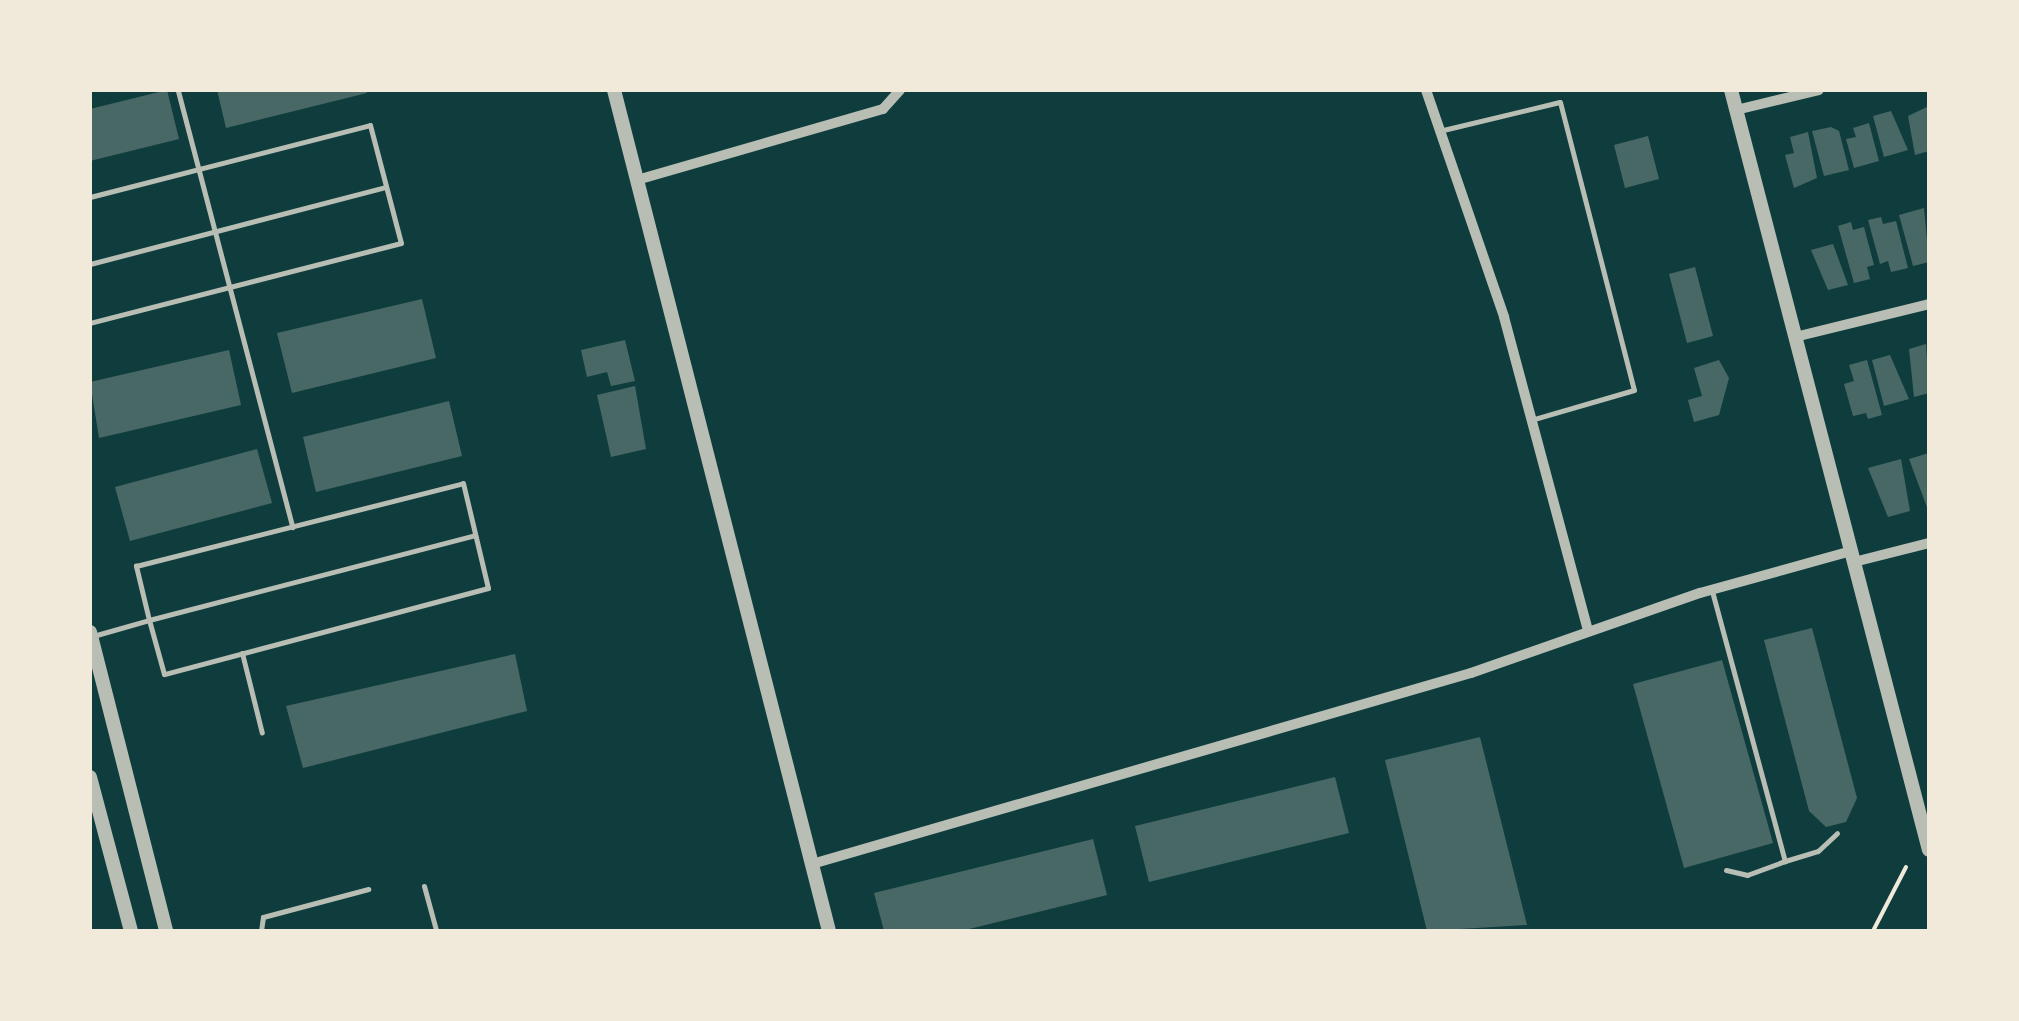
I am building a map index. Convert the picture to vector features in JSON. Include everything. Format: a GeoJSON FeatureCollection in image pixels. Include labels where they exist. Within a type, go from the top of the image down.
{"type":"FeatureCollection","features":[{"type":"Feature","properties":{"kind":"street"},"geometry":{"type":"LineString","coordinates":[[614,90],[830,931]]}},
{"type":"Feature","properties":{"kind":"street"},"geometry":{"type":"LineString","coordinates":[[637,180],[882,109],[900,90]]}},
{"type":"Feature","properties":{"kind":"street"},"geometry":{"type":"LineString","coordinates":[[1426,90],[1436,132],[1472,214],[1588,630]]}},
{"type":"Feature","properties":{"kind":"street"},"geometry":{"type":"LineString","coordinates":[[1731,90],[1929,850]]}},
{"type":"Feature","properties":{"kind":"street"},"geometry":{"type":"LineString","coordinates":[[1736,110],[1818,90]]}},
{"type":"Feature","properties":{"kind":"street"},"geometry":{"type":"LineString","coordinates":[[1795,337],[1929,304]]}},
{"type":"Feature","properties":{"kind":"street"},"geometry":{"type":"LineString","coordinates":[[812,864],[1471,674],[1588,630],[1712,591],[1852,556],[1929,543]]}},
{"type":"Feature","properties":{"kind":"street"},"geometry":{"type":"LineString","coordinates":[[90,635],[166,931]]}},
{"type":"Feature","properties":{"kind":"street"},"geometry":{"type":"LineString","coordinates":[[90,777],[130,931]]}},
{"type":"Feature","properties":{"kind":"lane"},"geometry":{"type":"LineString","coordinates":[[178,91],[292,527]]}},
{"type":"Feature","properties":{"kind":"lane"},"geometry":{"type":"LineString","coordinates":[[1436,132],[1560,102],[1634,390],[1531,420]]}},
{"type":"Feature","properties":{"kind":"lane"},"geometry":{"type":"LineString","coordinates":[[90,197],[370,126],[402,242],[90,323]]}},
{"type":"Feature","properties":{"kind":"lane"},"geometry":{"type":"LineString","coordinates":[[90,264],[385,187]]}},
{"type":"Feature","properties":{"kind":"lane"},"geometry":{"type":"LineString","coordinates":[[463,483],[488,588],[164,674],[136,566],[292,527],[463,483]]}},
{"type":"Feature","properties":{"kind":"lane"},"geometry":{"type":"LineString","coordinates":[[90,635],[475,535]]}},
{"type":"Feature","properties":{"kind":"lane"},"geometry":{"type":"LineString","coordinates":[[1712,591],[1785,861]]}},
{"type":"Feature","properties":{"kind":"lane"},"geometry":{"type":"LineString","coordinates":[[242,653],[262,733]]}},
{"type":"Feature","properties":{"kind":"lane"},"geometry":{"type":"LineString","coordinates":[[1726,870],[1746,875],[1818,850],[1837,833]]}},
{"type":"Feature","properties":{"kind":"lane"},"geometry":{"type":"LineString","coordinates":[[424,886],[436,931]]}},
{"type":"Feature","properties":{"kind":"lane"},"geometry":{"type":"LineString","coordinates":[[261,931],[263,917],[368,888]]}},
{"type":"Feature","properties":{"kind":"path"},"geometry":{"type":"LineString","coordinates":[[1872,931],[1906,867]]}},
{"type":"Feature","properties":{"kind":"building"},"geometry":{"type":"Polygon","coordinates":[[[167,90],[179,139],[90,161],[90,109],[167,90]]]}},
{"type":"Feature","properties":{"kind":"building"},"geometry":{"type":"Polygon","coordinates":[[[217,90],[366,90],[367,93],[226,128],[217,90]]]}},
{"type":"Feature","properties":{"kind":"building"},"geometry":{"type":"Polygon","coordinates":[[[1929,106],[1929,151],[1915,155],[1908,116],[1929,106]]]}},
{"type":"Feature","properties":{"kind":"building"},"geometry":{"type":"Polygon","coordinates":[[[1891,111],[1908,150],[1884,157],[1873,116],[1891,111]]]}},
{"type":"Feature","properties":{"kind":"building"},"geometry":{"type":"Polygon","coordinates":[[[1869,123],[1879,161],[1854,168],[1846,139],[1856,137],[1853,128],[1869,123]]]}},
{"type":"Feature","properties":{"kind":"building"},"geometry":{"type":"Polygon","coordinates":[[[1831,127],[1839,131],[1849,170],[1824,176],[1812,131],[1831,127]]]}},
{"type":"Feature","properties":{"kind":"building"},"geometry":{"type":"Polygon","coordinates":[[[1808,132],[1817,178],[1794,188],[1785,155],[1794,153],[1790,137],[1808,132]]]}},
{"type":"Feature","properties":{"kind":"building"},"geometry":{"type":"Polygon","coordinates":[[[1648,136],[1659,179],[1625,188],[1614,145],[1648,136]]]}},
{"type":"Feature","properties":{"kind":"building"},"geometry":{"type":"Polygon","coordinates":[[[1924,208],[1929,262],[1913,266],[1899,215],[1924,208]]]}},
{"type":"Feature","properties":{"kind":"building"},"geometry":{"type":"Polygon","coordinates":[[[1881,217],[1883,224],[1896,221],[1908,268],[1891,272],[1888,261],[1880,264],[1868,220],[1881,217]]]}},
{"type":"Feature","properties":{"kind":"building"},"geometry":{"type":"Polygon","coordinates":[[[1851,222],[1853,230],[1864,227],[1874,265],[1867,267],[1870,279],[1854,283],[1838,226],[1851,222]]]}},
{"type":"Feature","properties":{"kind":"building"},"geometry":{"type":"Polygon","coordinates":[[[1833,244],[1848,285],[1828,290],[1811,250],[1833,244]]]}},
{"type":"Feature","properties":{"kind":"building"},"geometry":{"type":"Polygon","coordinates":[[[1695,267],[1713,336],[1687,343],[1669,274],[1695,267]]]}},
{"type":"Feature","properties":{"kind":"building"},"geometry":{"type":"Polygon","coordinates":[[[422,299],[436,358],[292,393],[277,333],[422,299]]]}},
{"type":"Feature","properties":{"kind":"building"},"geometry":{"type":"Polygon","coordinates":[[[625,340],[635,381],[611,386],[607,372],[587,377],[581,350],[625,340]]]}},
{"type":"Feature","properties":{"kind":"building"},"geometry":{"type":"Polygon","coordinates":[[[1926,344],[1929,393],[1914,397],[1909,349],[1926,344]]]}},
{"type":"Feature","properties":{"kind":"building"},"geometry":{"type":"Polygon","coordinates":[[[229,350],[241,405],[99,438],[90,382],[229,350]]]}},
{"type":"Feature","properties":{"kind":"building"},"geometry":{"type":"Polygon","coordinates":[[[1890,355],[1909,399],[1884,406],[1872,360],[1890,355]]]}},
{"type":"Feature","properties":{"kind":"building"},"geometry":{"type":"Polygon","coordinates":[[[1719,360],[1729,378],[1719,415],[1694,422],[1688,400],[1702,396],[1694,368],[1719,360]]]}},
{"type":"Feature","properties":{"kind":"building"},"geometry":{"type":"Polygon","coordinates":[[[1867,360],[1882,415],[1868,419],[1866,413],[1853,416],[1844,384],[1854,381],[1849,365],[1867,360]]]}},
{"type":"Feature","properties":{"kind":"building"},"geometry":{"type":"Polygon","coordinates":[[[635,386],[646,449],[611,457],[597,395],[635,386]]]}},
{"type":"Feature","properties":{"kind":"building"},"geometry":{"type":"Polygon","coordinates":[[[449,401],[462,456],[316,492],[303,437],[449,401]]]}},
{"type":"Feature","properties":{"kind":"building"},"geometry":{"type":"Polygon","coordinates":[[[257,449],[272,503],[130,541],[115,487],[257,449]]]}},
{"type":"Feature","properties":{"kind":"building"},"geometry":{"type":"Polygon","coordinates":[[[1929,453],[1929,509],[1928,510],[1909,459],[1929,453]]]}},
{"type":"Feature","properties":{"kind":"building"},"geometry":{"type":"Polygon","coordinates":[[[1901,459],[1910,511],[1888,517],[1868,468],[1901,459]]]}},
{"type":"Feature","properties":{"kind":"building"},"geometry":{"type":"Polygon","coordinates":[[[1812,628],[1857,798],[1846,822],[1826,827],[1809,811],[1764,640],[1812,628]]]}},
{"type":"Feature","properties":{"kind":"building"},"geometry":{"type":"Polygon","coordinates":[[[515,654],[527,711],[303,768],[286,706],[515,654]]]}},
{"type":"Feature","properties":{"kind":"building"},"geometry":{"type":"Polygon","coordinates":[[[1722,660],[1773,843],[1684,868],[1633,684],[1722,660]]]}},
{"type":"Feature","properties":{"kind":"building"},"geometry":{"type":"Polygon","coordinates":[[[1480,737],[1527,925],[1427,931],[1385,760],[1480,737]]]}},
{"type":"Feature","properties":{"kind":"building"},"geometry":{"type":"Polygon","coordinates":[[[1335,777],[1349,833],[1149,882],[1135,826],[1335,777]]]}},
{"type":"Feature","properties":{"kind":"building"},"geometry":{"type":"Polygon","coordinates":[[[1093,839],[1107,895],[961,931],[884,931],[874,893],[1093,839]]]}}]}
